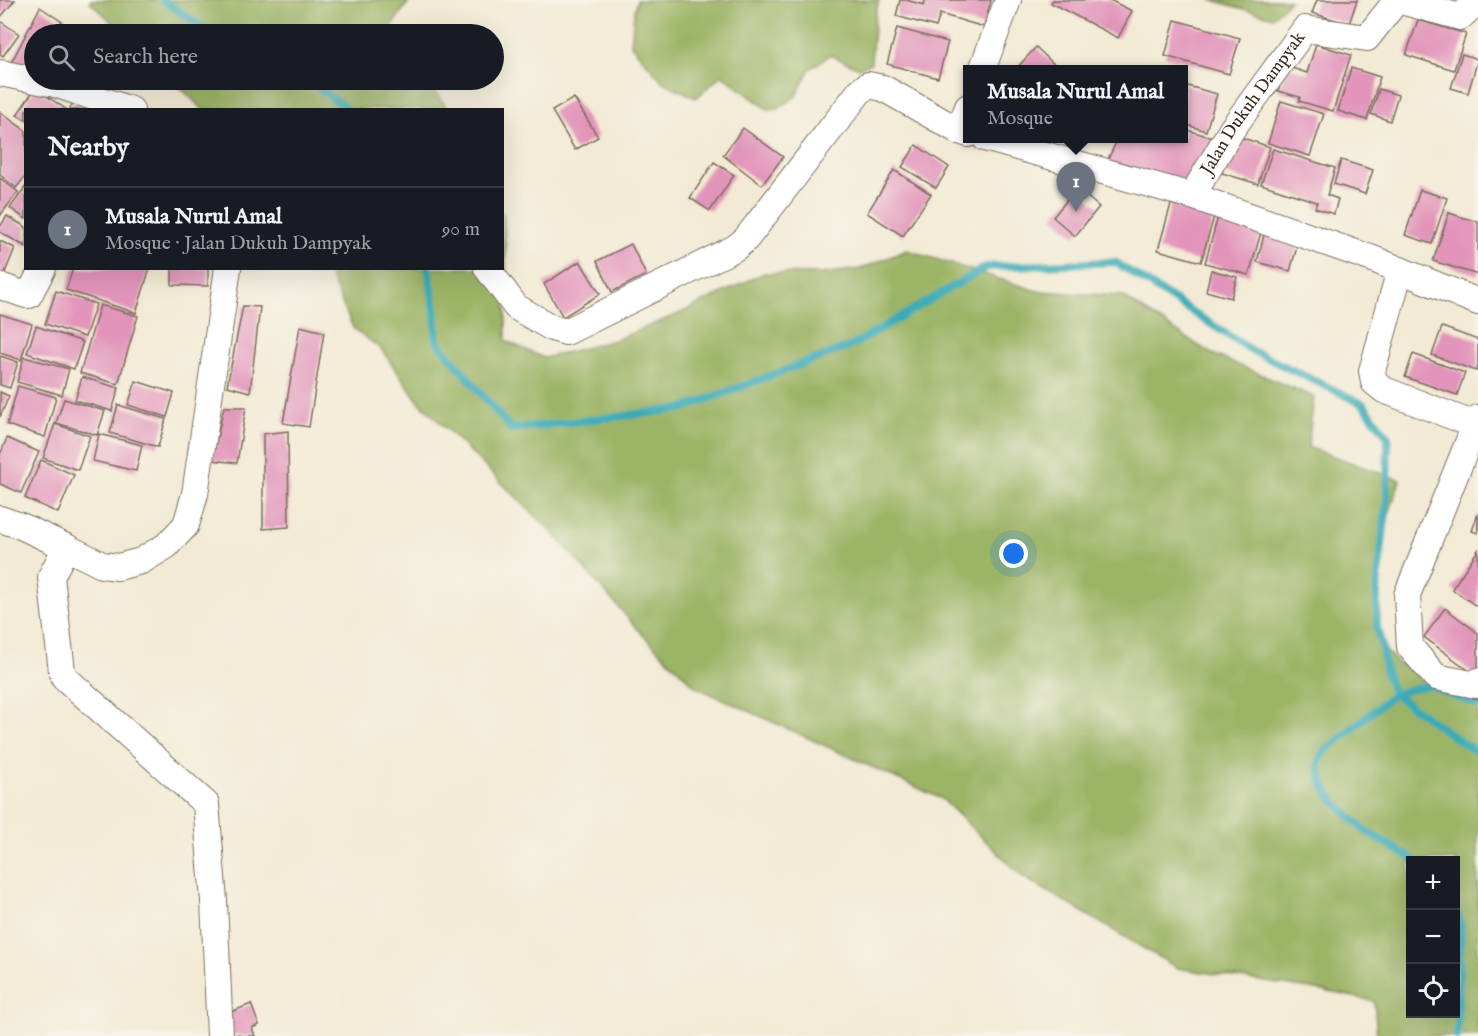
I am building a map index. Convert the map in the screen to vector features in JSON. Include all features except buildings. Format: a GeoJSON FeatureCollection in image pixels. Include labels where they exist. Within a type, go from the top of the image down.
{"type":"FeatureCollection","features":[{"type":"Feature","properties":{"kind":"street"},"geometry":{"type":"LineString","coordinates":[[984,65],[1008,0]]}},
{"type":"Feature","properties":{"kind":"street","name":"Jalan Dukuh Dampyak"},"geometry":{"type":"LineString","coordinates":[[1192,196],[1232,129],[1305,29],[1367,38],[1397,0],[1460,17],[1478,1]]}},
{"type":"Feature","properties":{"kind":"street"},"geometry":{"type":"LineString","coordinates":[[0,73],[24,78]]}},
{"type":"Feature","properties":{"kind":"street"},"geometry":{"type":"LineString","coordinates":[[488,270],[516,307],[552,328],[566,332],[735,248],[746,239],[860,91],[868,86],[883,88],[963,133]]}},
{"type":"Feature","properties":{"kind":"street"},"geometry":{"type":"LineString","coordinates":[[73,90],[125,108]]}},
{"type":"Feature","properties":{"kind":"street"},"geometry":{"type":"LineString","coordinates":[[1003,143],[1192,196],[1362,255],[1478,302]]}},
{"type":"Feature","properties":{"kind":"street"},"geometry":{"type":"LineString","coordinates":[[0,286],[26,296],[30,295],[42,270]]}},
{"type":"Feature","properties":{"kind":"street"},"geometry":{"type":"LineString","coordinates":[[0,519],[21,526],[102,565],[118,567],[141,561],[166,546],[186,525],[195,494],[228,270]]}},
{"type":"Feature","properties":{"kind":"street"},"geometry":{"type":"LineString","coordinates":[[1400,270],[1372,371],[1374,382],[1384,390],[1477,422],[1407,596],[1410,647],[1436,677],[1476,685],[1478,681]]}},
{"type":"Feature","properties":{"kind":"street"},"geometry":{"type":"LineString","coordinates":[[66,547],[51,577],[64,677],[206,804],[214,900],[220,1036]]}},
{"type":"Feature","properties":{"kind":"green space"},"geometry":{"type":"Polygon","coordinates":[[[90,0],[410,0],[393,24],[114,24],[90,0]]]}},
{"type":"Feature","properties":{"kind":"green space"},"geometry":{"type":"Polygon","coordinates":[[[637,0],[879,0],[875,16],[871,63],[859,68],[830,55],[810,69],[796,96],[778,109],[768,110],[722,75],[696,98],[663,82],[631,45],[637,0]]]}},
{"type":"Feature","properties":{"kind":"green space"},"geometry":{"type":"Polygon","coordinates":[[[1211,0],[1290,0],[1273,17],[1211,0]]]}},
{"type":"Feature","properties":{"kind":"green space"},"geometry":{"type":"Polygon","coordinates":[[[183,90],[434,90],[447,108],[201,108],[183,90]]]}},
{"type":"Feature","properties":{"kind":"green space"},"geometry":{"type":"Polygon","coordinates":[[[504,224],[506,341],[544,358],[615,340],[676,315],[764,273],[821,274],[860,269],[907,250],[1038,291],[1122,296],[1210,353],[1314,397],[1308,447],[1400,480],[1389,514],[1377,587],[1377,628],[1382,647],[1397,662],[1429,685],[1478,705],[1478,1036],[1377,1036],[1374,1001],[1177,968],[1023,877],[942,799],[696,687],[642,634],[554,534],[419,402],[381,349],[353,328],[327,270],[504,270],[504,224]]]}},
{"type":"Feature","properties":{"kind":"waterway"},"geometry":{"type":"LineString","coordinates":[[163,0],[197,24]]}},
{"type":"Feature","properties":{"kind":"waterway"},"geometry":{"type":"LineString","coordinates":[[322,90],[345,108]]}},
{"type":"Feature","properties":{"kind":"waterway"},"geometry":{"type":"LineString","coordinates":[[428,270],[435,309],[437,341],[511,429],[681,409],[853,345],[986,267],[1115,262],[1251,350],[1363,404],[1388,437],[1387,500],[1377,587],[1377,628],[1386,674],[1394,694],[1478,752]]}},
{"type":"Feature","properties":{"kind":"waterway"},"geometry":{"type":"LineString","coordinates":[[1407,856],[1364,830],[1334,801],[1323,784],[1318,765],[1325,751],[1394,694],[1429,685],[1478,705]]}},
{"type":"Feature","properties":{"kind":"waterway"},"geometry":{"type":"LineString","coordinates":[[1457,910],[1461,926],[1457,1036]]}},
{"type":"Feature","properties":{"kind":"place","name":"Musala Nurul Amal"},"geometry":{"type":"Point","coordinates":[1076,212]}}]}
